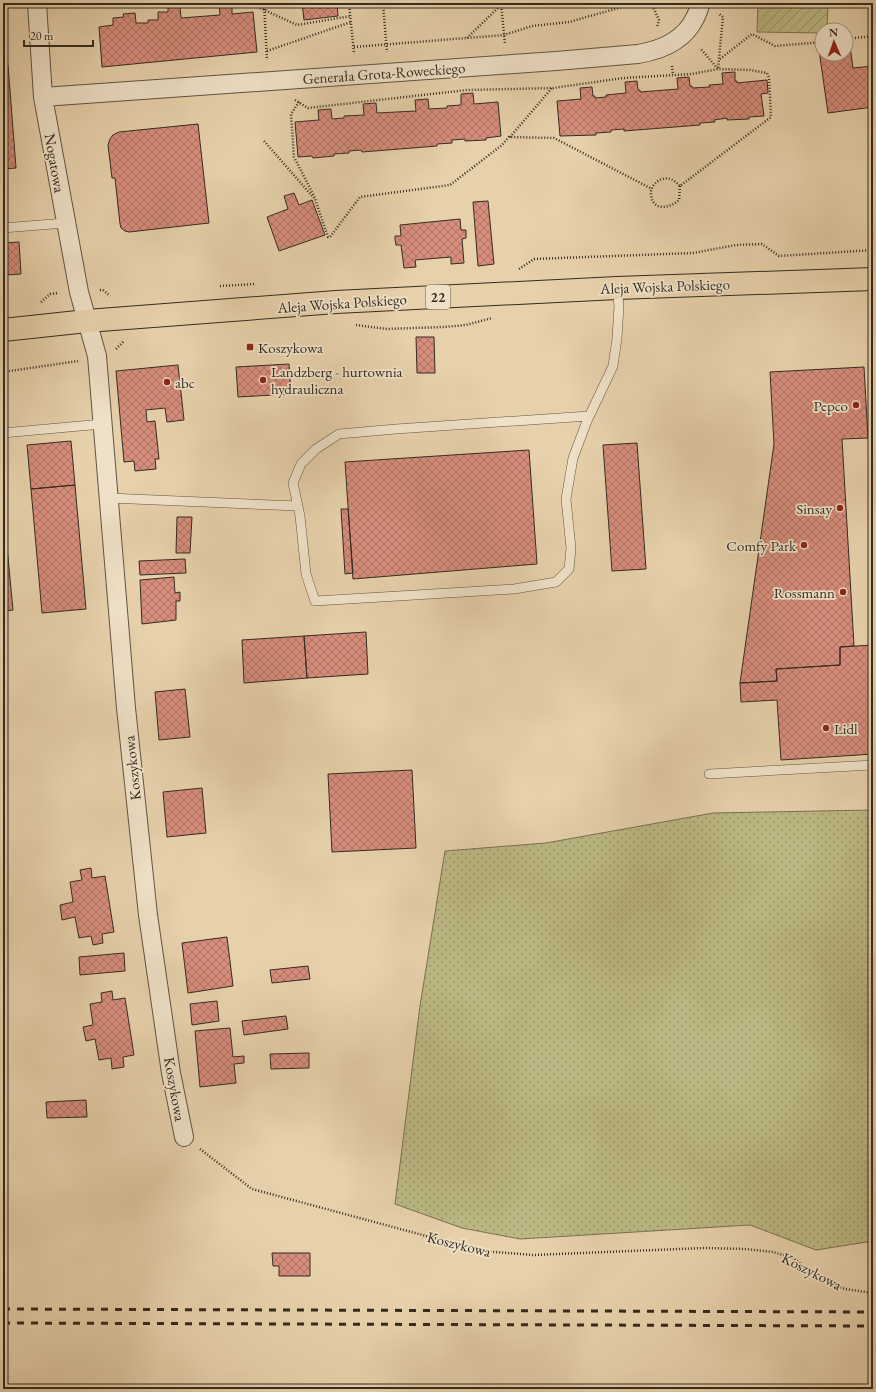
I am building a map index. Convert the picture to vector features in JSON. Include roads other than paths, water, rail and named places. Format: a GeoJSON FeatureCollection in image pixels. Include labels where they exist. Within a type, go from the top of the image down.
{"type":"FeatureCollection","features":[{"type":"Feature","properties":{"kind":"main road","name":"Aleja Wojska Polskiego"},"geometry":{"type":"LineString","coordinates":[[3,330],[87,321],[336,302],[617,288],[873,279]]}},
{"type":"Feature","properties":{"kind":"street","name":"Nogatowa"},"geometry":{"type":"LineString","coordinates":[[37,3],[43,97],[78,292],[87,321]]}},
{"type":"Feature","properties":{"kind":"street","name":"Generała Grota-Roweckiego"},"geometry":{"type":"LineString","coordinates":[[43,97],[388,73],[651,52],[667,46],[686,32],[700,8],[700,3]]}},
{"type":"Feature","properties":{"kind":"street","name":"Koszykowa"},"geometry":{"type":"LineString","coordinates":[[87,321],[97,356],[126,708],[148,915],[172,1073],[184,1136]]}},
{"type":"Feature","properties":{"kind":"lane"},"geometry":{"type":"LineString","coordinates":[[3,228],[65,223]]}},
{"type":"Feature","properties":{"kind":"lane"},"geometry":{"type":"LineString","coordinates":[[589,416],[404,428],[339,434],[316,449],[301,464],[293,483],[300,516],[306,574],[315,601],[514,589],[556,582],[569,569],[571,548],[566,498],[573,458],[589,416],[613,366],[619,306],[617,288]]}},
{"type":"Feature","properties":{"kind":"lane"},"geometry":{"type":"LineString","coordinates":[[3,433],[102,424]]}},
{"type":"Feature","properties":{"kind":"lane"},"geometry":{"type":"LineString","coordinates":[[108,498],[298,506]]}},
{"type":"Feature","properties":{"kind":"lane"},"geometry":{"type":"LineString","coordinates":[[709,774],[873,765]]}},
{"type":"Feature","properties":{"kind":"railway"},"geometry":{"type":"LineString","coordinates":[[3,1309],[873,1312]]}},
{"type":"Feature","properties":{"kind":"railway"},"geometry":{"type":"LineString","coordinates":[[3,1323],[873,1326]]}},
{"type":"Feature","properties":{"kind":"place","name":"Koszykowa"},"geometry":{"type":"Point","coordinates":[250,347]}},
{"type":"Feature","properties":{"kind":"place","name":"Landzberg - hurtownia hydrauliczna"},"geometry":{"type":"Point","coordinates":[263,380]}},
{"type":"Feature","properties":{"kind":"place","name":"abc"},"geometry":{"type":"Point","coordinates":[167,382]}},
{"type":"Feature","properties":{"kind":"place","name":"Pepco"},"geometry":{"type":"Point","coordinates":[856,405]}},
{"type":"Feature","properties":{"kind":"place","name":"Sinsay"},"geometry":{"type":"Point","coordinates":[840,508]}},
{"type":"Feature","properties":{"kind":"place","name":"Comfy Park"},"geometry":{"type":"Point","coordinates":[804,545]}},
{"type":"Feature","properties":{"kind":"place","name":"Rossmann"},"geometry":{"type":"Point","coordinates":[843,592]}},
{"type":"Feature","properties":{"kind":"place","name":"Lidl"},"geometry":{"type":"Point","coordinates":[826,728]}}]}
